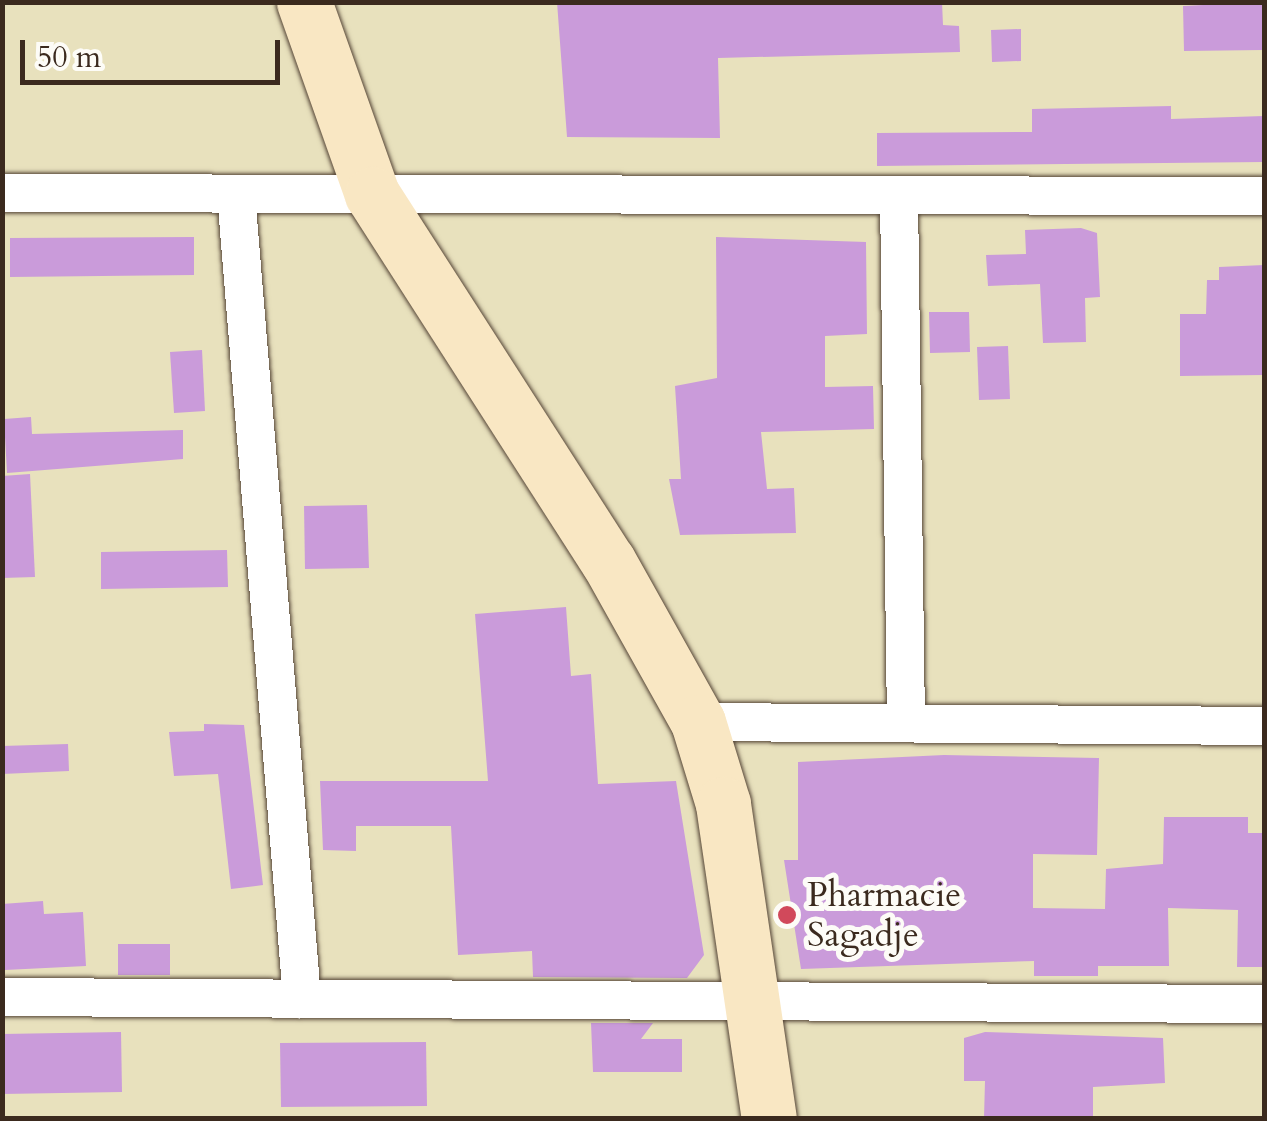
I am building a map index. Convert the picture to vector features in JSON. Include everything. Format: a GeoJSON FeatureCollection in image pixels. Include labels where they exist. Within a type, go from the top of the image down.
{"type":"FeatureCollection","features":[{"type":"Feature","properties":{"kind":"main road"},"geometry":{"type":"LineString","coordinates":[[304,2],[372,194],[608,560],[698,722],[723,804],[769,1118]]}},
{"type":"Feature","properties":{"kind":"street"},"geometry":{"type":"LineString","coordinates":[[2,194],[1264,196]]}},
{"type":"Feature","properties":{"kind":"street"},"geometry":{"type":"LineString","coordinates":[[236,194],[302,999]]}},
{"type":"Feature","properties":{"kind":"street"},"geometry":{"type":"LineString","coordinates":[[899,195],[906,724]]}},
{"type":"Feature","properties":{"kind":"street"},"geometry":{"type":"LineString","coordinates":[[698,722],[1264,726]]}},
{"type":"Feature","properties":{"kind":"street"},"geometry":{"type":"LineString","coordinates":[[2,997],[1264,1004]]}},
{"type":"Feature","properties":{"kind":"building"},"geometry":{"type":"Polygon","coordinates":[[[557,2],[942,2],[943,25],[959,26],[960,52],[718,58],[720,138],[567,137],[557,2]]]}},
{"type":"Feature","properties":{"kind":"building"},"geometry":{"type":"Polygon","coordinates":[[[1263,2],[1263,50],[1184,51],[1183,6],[1263,2]]]}},
{"type":"Feature","properties":{"kind":"building"},"geometry":{"type":"Polygon","coordinates":[[[1021,29],[1021,61],[992,62],[991,30],[1021,29]]]}},
{"type":"Feature","properties":{"kind":"building"},"geometry":{"type":"Polygon","coordinates":[[[1171,106],[1171,119],[1264,116],[1264,162],[877,166],[877,133],[1032,132],[1032,109],[1171,106]]]}},
{"type":"Feature","properties":{"kind":"building"},"geometry":{"type":"Polygon","coordinates":[[[1081,228],[1097,233],[1100,297],[1085,298],[1086,342],[1043,343],[1040,284],[988,286],[986,255],[1026,254],[1025,230],[1081,228]]]}},
{"type":"Feature","properties":{"kind":"building"},"geometry":{"type":"Polygon","coordinates":[[[194,237],[194,275],[10,277],[10,238],[194,237]]]}},
{"type":"Feature","properties":{"kind":"building"},"geometry":{"type":"Polygon","coordinates":[[[716,237],[866,242],[867,334],[825,336],[825,387],[873,386],[874,429],[761,432],[767,489],[794,488],[796,533],[680,535],[669,479],[681,479],[675,386],[717,378],[716,237]]]}},
{"type":"Feature","properties":{"kind":"building"},"geometry":{"type":"Polygon","coordinates":[[[1264,265],[1264,375],[1180,376],[1180,314],[1206,314],[1207,280],[1219,280],[1219,267],[1264,265]]]}},
{"type":"Feature","properties":{"kind":"building"},"geometry":{"type":"Polygon","coordinates":[[[929,312],[969,312],[970,352],[930,353],[929,312]]]}},
{"type":"Feature","properties":{"kind":"building"},"geometry":{"type":"Polygon","coordinates":[[[1008,346],[1010,399],[979,400],[977,347],[1008,346]]]}},
{"type":"Feature","properties":{"kind":"building"},"geometry":{"type":"Polygon","coordinates":[[[202,350],[205,411],[174,413],[170,352],[202,350]]]}},
{"type":"Feature","properties":{"kind":"building"},"geometry":{"type":"Polygon","coordinates":[[[31,417],[32,434],[183,430],[183,459],[7,473],[4,419],[31,417]]]}},
{"type":"Feature","properties":{"kind":"building"},"geometry":{"type":"Polygon","coordinates":[[[30,474],[35,577],[2,578],[2,476],[30,474]]]}},
{"type":"Feature","properties":{"kind":"building"},"geometry":{"type":"Polygon","coordinates":[[[367,505],[369,568],[305,569],[304,506],[367,505]]]}},
{"type":"Feature","properties":{"kind":"building"},"geometry":{"type":"Polygon","coordinates":[[[227,550],[228,587],[101,589],[101,552],[227,550]]]}},
{"type":"Feature","properties":{"kind":"building"},"geometry":{"type":"Polygon","coordinates":[[[566,607],[571,676],[591,674],[598,784],[676,781],[704,955],[687,978],[533,977],[532,951],[458,955],[451,826],[356,826],[356,851],[323,850],[320,781],[488,781],[475,614],[566,607]]]}},
{"type":"Feature","properties":{"kind":"building"},"geometry":{"type":"Polygon","coordinates":[[[204,724],[244,725],[263,885],[231,889],[218,774],[174,776],[169,732],[204,731],[204,724]]]}},
{"type":"Feature","properties":{"kind":"building"},"geometry":{"type":"Polygon","coordinates":[[[68,744],[69,771],[2,774],[2,746],[68,744]]]}},
{"type":"Feature","properties":{"kind":"building"},"geometry":{"type":"Polygon","coordinates":[[[944,755],[1099,758],[1097,855],[1033,854],[1033,908],[1105,909],[1106,869],[1163,864],[1164,817],[1248,817],[1248,833],[1264,833],[1264,967],[1237,967],[1238,910],[1168,908],[1169,966],[1098,966],[1098,976],[1034,976],[1034,961],[801,969],[784,860],[798,860],[798,762],[944,755]]]}},
{"type":"Feature","properties":{"kind":"building"},"geometry":{"type":"Polygon","coordinates":[[[43,901],[44,914],[83,912],[86,966],[5,970],[2,904],[43,901]]]}},
{"type":"Feature","properties":{"kind":"building"},"geometry":{"type":"Polygon","coordinates":[[[118,944],[170,944],[170,975],[118,975],[118,944]]]}},
{"type":"Feature","properties":{"kind":"building"},"geometry":{"type":"Polygon","coordinates":[[[591,1023],[653,1023],[641,1039],[682,1039],[682,1072],[593,1072],[591,1023]]]}},
{"type":"Feature","properties":{"kind":"building"},"geometry":{"type":"Polygon","coordinates":[[[121,1032],[122,1092],[2,1094],[2,1034],[121,1032]]]}},
{"type":"Feature","properties":{"kind":"building"},"geometry":{"type":"Polygon","coordinates":[[[985,1032],[1163,1038],[1165,1083],[1093,1087],[1093,1118],[984,1118],[985,1081],[964,1081],[964,1038],[985,1032]]]}},
{"type":"Feature","properties":{"kind":"building"},"geometry":{"type":"Polygon","coordinates":[[[426,1042],[427,1106],[281,1107],[280,1043],[426,1042]]]}},
{"type":"Feature","properties":{"kind":"place","name":"Pharmacie Sagadje"},"geometry":{"type":"Point","coordinates":[787,915]}}]}
